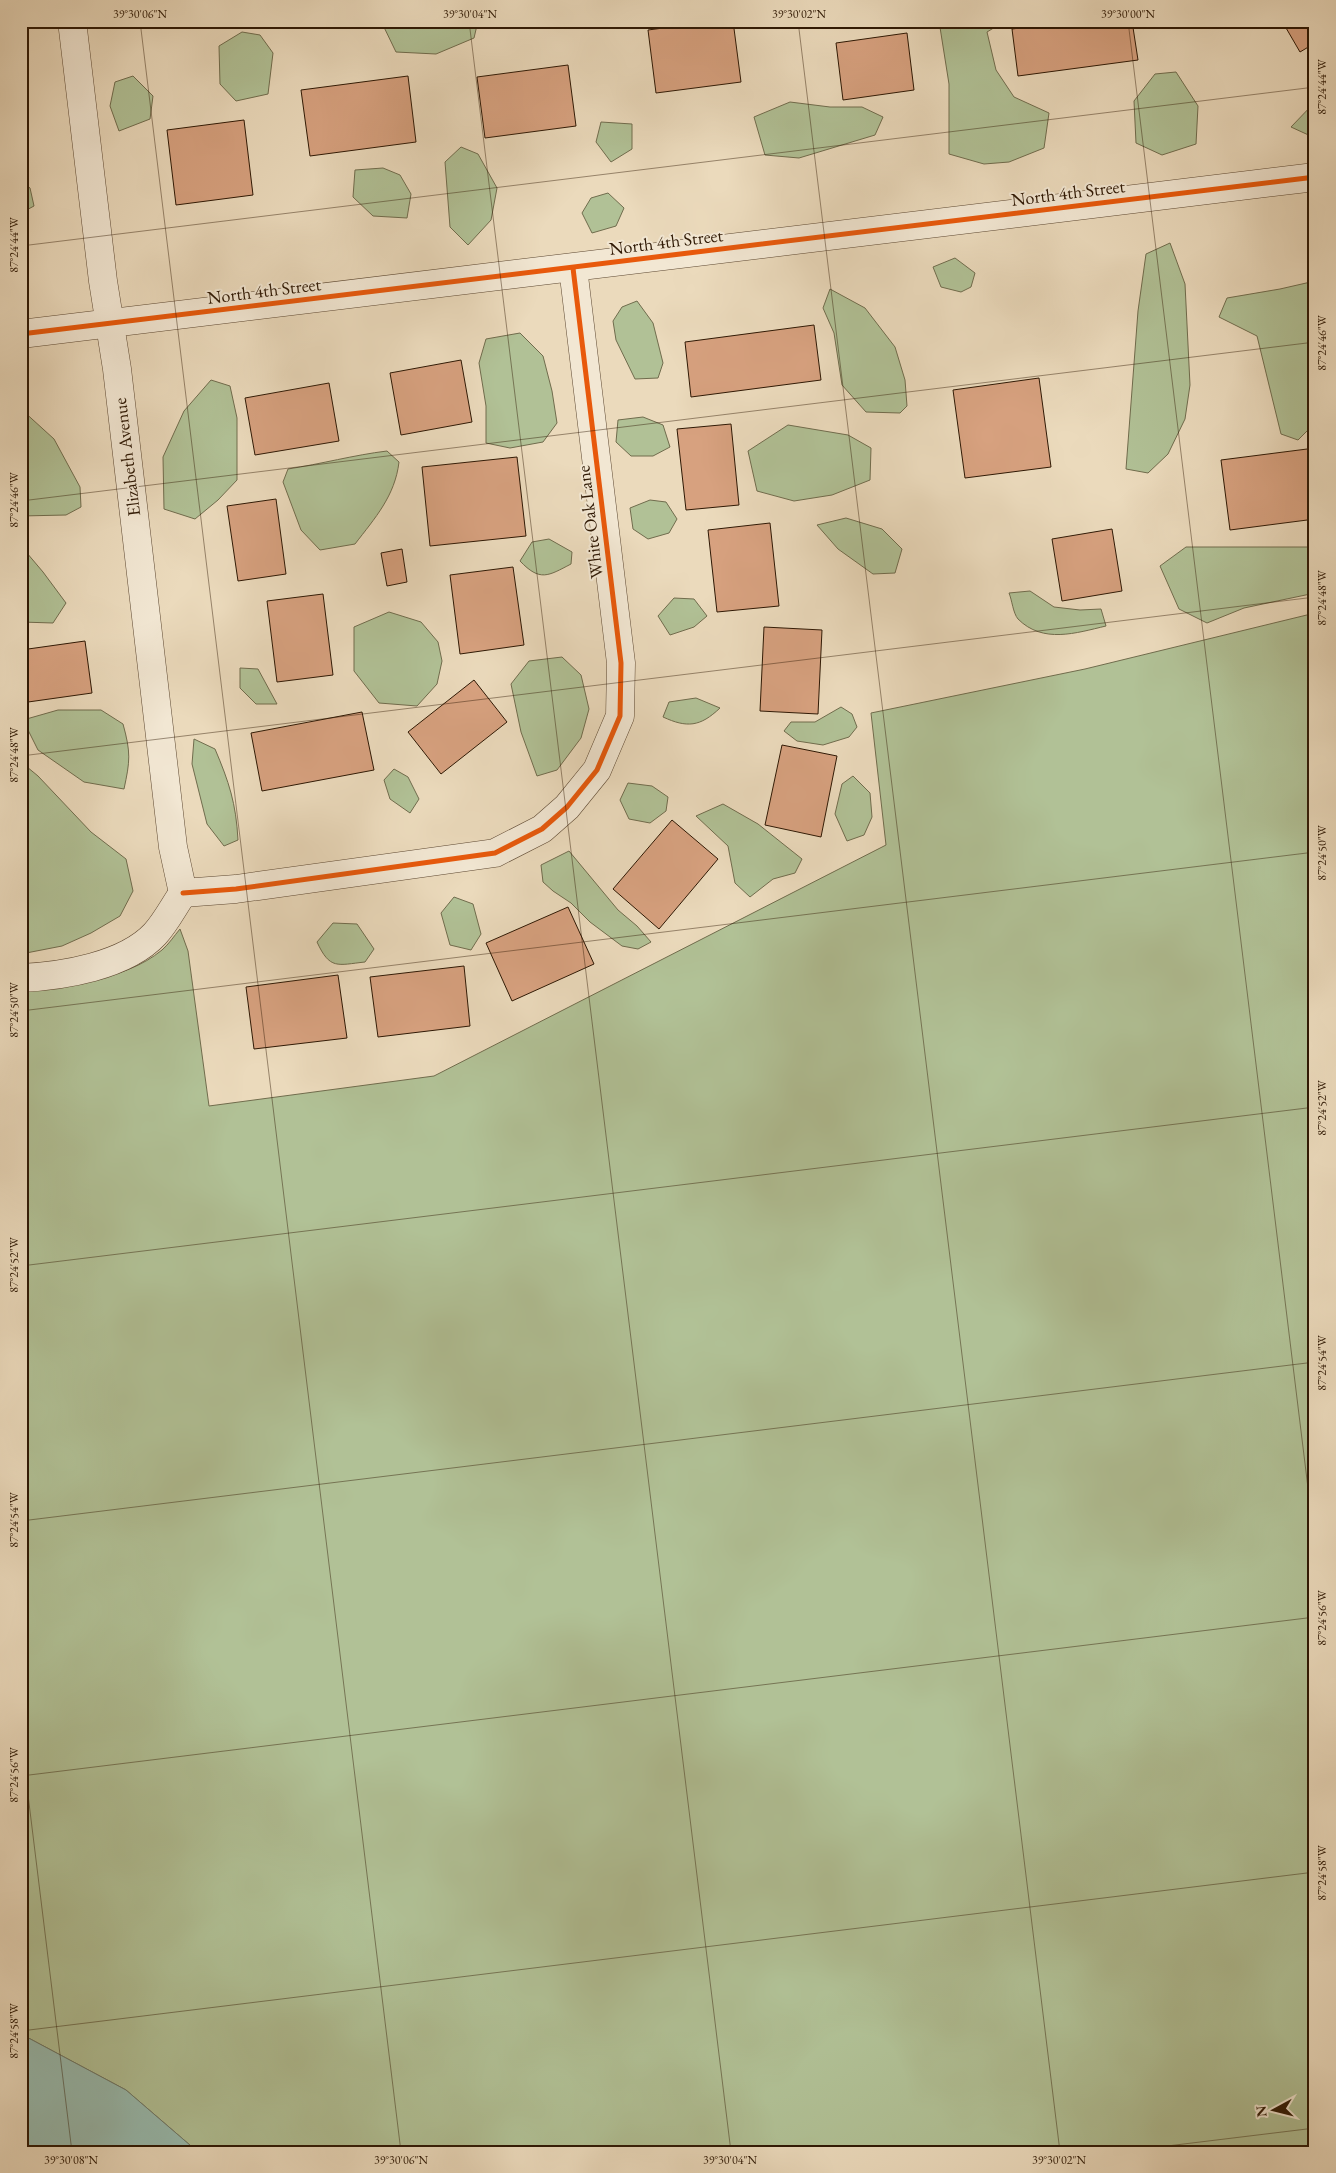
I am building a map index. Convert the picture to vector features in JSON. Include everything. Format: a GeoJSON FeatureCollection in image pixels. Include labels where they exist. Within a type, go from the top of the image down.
{"type":"FeatureCollection","features":[{"type":"Feature","properties":{"kind":"street","name":"Elizabeth Avenue"},"geometry":{"type":"LineString","coordinates":[[72,21],[103,281],[117,369],[173,847],[183,893]]}},
{"type":"Feature","properties":{"kind":"street","name":"North 4th Street"},"geometry":{"type":"LineString","coordinates":[[21,334],[1315,177]]}},
{"type":"Feature","properties":{"kind":"street","name":"White Oak Lane"},"geometry":{"type":"LineString","coordinates":[[183,893],[236,889],[495,853],[542,830],[567,807],[597,770],[620,716],[621,663],[573,268]]}},
{"type":"Feature","properties":{"kind":"street"},"geometry":{"type":"LineString","coordinates":[[21,978],[49,977],[101,964],[133,953],[155,934],[183,893]]}},
{"type":"Feature","properties":{"kind":"green space"},"geometry":{"type":"Polygon","coordinates":[[[381,21],[478,21],[474,38],[436,54],[396,52],[381,21]]]}},
{"type":"Feature","properties":{"kind":"green space"},"geometry":{"type":"Polygon","coordinates":[[[939,21],[1005,21],[987,32],[996,70],[1014,97],[1049,113],[1044,148],[1009,162],[984,164],[949,154],[949,84],[939,21]]]}},
{"type":"Feature","properties":{"kind":"green space"},"geometry":{"type":"Polygon","coordinates":[[[242,32],[260,35],[273,53],[268,94],[236,101],[220,84],[219,46],[242,32]]]}},
{"type":"Feature","properties":{"kind":"green space"},"geometry":{"type":"Polygon","coordinates":[[[1176,72],[1198,106],[1196,144],[1162,155],[1136,143],[1134,101],[1155,74],[1176,72]]]}},
{"type":"Feature","properties":{"kind":"green space"},"geometry":{"type":"Polygon","coordinates":[[[133,76],[153,96],[150,119],[119,131],[110,106],[115,82],[133,76]]]}},
{"type":"Feature","properties":{"kind":"green space"},"geometry":{"type":"Polygon","coordinates":[[[790,102],[830,107],[862,107],[883,117],[875,135],[799,158],[765,155],[754,117],[790,102]]]}},
{"type":"Feature","properties":{"kind":"green space"},"geometry":{"type":"Polygon","coordinates":[[[1315,102],[1315,138],[1291,127],[1315,102]]]}},
{"type":"Feature","properties":{"kind":"green space"},"geometry":{"type":"Polygon","coordinates":[[[601,122],[632,124],[632,149],[611,162],[596,142],[601,122]]]}},
{"type":"Feature","properties":{"kind":"green space"},"geometry":{"type":"Polygon","coordinates":[[[461,147],[478,154],[497,188],[491,220],[468,245],[450,227],[445,162],[461,147]]]}},
{"type":"Feature","properties":{"kind":"green space"},"geometry":{"type":"Polygon","coordinates":[[[383,168],[400,175],[411,194],[407,218],[373,216],[353,197],[355,170],[383,168]]]}},
{"type":"Feature","properties":{"kind":"green space"},"geometry":{"type":"Polygon","coordinates":[[[21,180],[30,188],[34,206],[21,213],[21,180]]]}},
{"type":"Feature","properties":{"kind":"green space"},"geometry":{"type":"Polygon","coordinates":[[[608,193],[624,208],[616,226],[592,233],[582,213],[591,198],[608,193]]]}},
{"type":"Feature","properties":{"kind":"green space"},"geometry":{"type":"Polygon","coordinates":[[[1170,243],[1185,284],[1190,385],[1185,419],[1168,454],[1148,473],[1126,469],[1138,311],[1146,254],[1170,243]]]}},
{"type":"Feature","properties":{"kind":"green space"},"geometry":{"type":"Polygon","coordinates":[[[955,258],[975,273],[971,287],[961,292],[941,287],[933,267],[955,258]]]}},
{"type":"Feature","properties":{"kind":"green space"},"geometry":{"type":"Polygon","coordinates":[[[1315,281],[1315,423],[1298,440],[1281,434],[1257,336],[1219,317],[1227,298],[1315,281]]]}},
{"type":"Feature","properties":{"kind":"green space"},"geometry":{"type":"Polygon","coordinates":[[[830,289],[865,308],[895,347],[905,380],[907,406],[900,413],[866,412],[842,385],[834,333],[823,308],[830,289]]]}},
{"type":"Feature","properties":{"kind":"green space"},"geometry":{"type":"Polygon","coordinates":[[[637,301],[653,323],[663,363],[658,378],[635,379],[616,340],[613,321],[622,307],[637,301]]]}},
{"type":"Feature","properties":{"kind":"green space"},"geometry":{"type":"Polygon","coordinates":[[[520,333],[543,356],[552,391],[557,423],[543,442],[510,448],[486,443],[486,406],[479,363],[486,339],[520,333]]]}},
{"type":"Feature","properties":{"kind":"green space"},"geometry":{"type":"Polygon","coordinates":[[[211,380],[230,386],[237,418],[237,480],[218,500],[195,519],[164,509],[163,457],[184,411],[211,380]]]}},
{"type":"Feature","properties":{"kind":"green space"},"geometry":{"type":"Polygon","coordinates":[[[21,409],[54,439],[80,487],[81,507],[66,515],[21,516],[21,409]]]}},
{"type":"Feature","properties":{"kind":"green space"},"geometry":{"type":"Polygon","coordinates":[[[643,417],[663,425],[670,447],[653,456],[631,456],[616,442],[618,420],[643,417]]]}},
{"type":"Feature","properties":{"kind":"green space"},"geometry":{"type":"Polygon","coordinates":[[[788,425],[848,435],[871,448],[870,480],[832,495],[794,501],[757,491],[748,451],[788,425]]]}},
{"type":"Feature","properties":{"kind":"green space"},"geometry":{"type":"Polygon","coordinates":[[[387,451],[399,462],[389,496],[377,516],[355,544],[320,550],[301,530],[283,482],[288,469],[387,451]]]}},
{"type":"Feature","properties":{"kind":"green space"},"geometry":{"type":"Polygon","coordinates":[[[650,500],[666,502],[677,519],[669,533],[648,539],[633,529],[630,508],[650,500]]]}},
{"type":"Feature","properties":{"kind":"green space"},"geometry":{"type":"Polygon","coordinates":[[[846,518],[882,529],[902,549],[895,573],[873,574],[838,549],[817,525],[846,518]]]}},
{"type":"Feature","properties":{"kind":"green space"},"geometry":{"type":"Polygon","coordinates":[[[549,539],[572,552],[571,564],[550,574],[544,575],[533,572],[520,561],[532,542],[549,539]]]}},
{"type":"Feature","properties":{"kind":"green space"},"geometry":{"type":"Polygon","coordinates":[[[21,546],[66,603],[53,623],[21,622],[21,546]]]}},
{"type":"Feature","properties":{"kind":"green space"},"geometry":{"type":"Polygon","coordinates":[[[1186,547],[1315,547],[1315,593],[1244,608],[1207,623],[1179,609],[1160,566],[1186,547]]]}},
{"type":"Feature","properties":{"kind":"green space"},"geometry":{"type":"Polygon","coordinates":[[[1030,591],[1054,607],[1080,610],[1101,609],[1106,626],[1072,633],[1049,634],[1038,632],[1018,619],[1009,593],[1030,591]]]}},
{"type":"Feature","properties":{"kind":"green space"},"geometry":{"type":"Polygon","coordinates":[[[674,598],[694,599],[707,616],[694,627],[670,635],[658,616],[674,598]]]}},
{"type":"Feature","properties":{"kind":"green space"},"geometry":{"type":"Polygon","coordinates":[[[389,612],[421,622],[438,642],[442,661],[437,684],[417,706],[379,703],[354,671],[354,627],[389,612]]]}},
{"type":"Feature","properties":{"kind":"green space"},"geometry":{"type":"Polygon","coordinates":[[[1315,613],[1315,2152],[198,2152],[126,2090],[21,2034],[21,988],[95,979],[130,969],[147,961],[162,950],[180,929],[188,951],[209,1106],[434,1076],[886,845],[871,713],[1085,669],[1315,613]]]}},
{"type":"Feature","properties":{"kind":"green space"},"geometry":{"type":"Polygon","coordinates":[[[562,657],[581,675],[589,709],[581,738],[557,770],[537,776],[521,732],[511,684],[529,661],[562,657]]]}},
{"type":"Feature","properties":{"kind":"green space"},"geometry":{"type":"Polygon","coordinates":[[[240,668],[258,669],[277,704],[256,704],[240,688],[240,668]]]}},
{"type":"Feature","properties":{"kind":"green space"},"geometry":{"type":"Polygon","coordinates":[[[696,698],[720,708],[706,719],[693,724],[679,723],[663,717],[669,702],[696,698]]]}},
{"type":"Feature","properties":{"kind":"green space"},"geometry":{"type":"Polygon","coordinates":[[[841,707],[852,714],[857,727],[849,737],[823,745],[797,741],[784,731],[791,722],[815,722],[841,707]]]}},
{"type":"Feature","properties":{"kind":"green space"},"geometry":{"type":"Polygon","coordinates":[[[58,710],[101,710],[123,724],[129,757],[124,789],[84,782],[38,750],[23,720],[58,710]]]}},
{"type":"Feature","properties":{"kind":"green space"},"geometry":{"type":"Polygon","coordinates":[[[194,739],[215,749],[231,793],[236,815],[238,840],[224,846],[207,824],[192,764],[194,739]]]}},
{"type":"Feature","properties":{"kind":"green space"},"geometry":{"type":"Polygon","coordinates":[[[21,762],[38,776],[91,832],[126,859],[133,891],[120,916],[91,933],[62,946],[21,954],[21,762]]]}},
{"type":"Feature","properties":{"kind":"green space"},"geometry":{"type":"Polygon","coordinates":[[[394,769],[408,777],[419,799],[410,813],[390,799],[384,780],[394,769]]]}},
{"type":"Feature","properties":{"kind":"green space"},"geometry":{"type":"Polygon","coordinates":[[[853,776],[870,793],[872,817],[864,835],[847,841],[835,814],[842,784],[853,776]]]}},
{"type":"Feature","properties":{"kind":"green space"},"geometry":{"type":"Polygon","coordinates":[[[628,783],[652,786],[668,797],[666,811],[650,823],[629,819],[620,800],[628,783]]]}},
{"type":"Feature","properties":{"kind":"green space"},"geometry":{"type":"Polygon","coordinates":[[[723,804],[758,824],[802,859],[795,873],[773,879],[750,897],[735,883],[728,846],[696,816],[723,804]]]}},
{"type":"Feature","properties":{"kind":"green space"},"geometry":{"type":"Polygon","coordinates":[[[569,851],[618,910],[637,926],[651,942],[638,949],[622,946],[543,882],[541,865],[569,851]]]}},
{"type":"Feature","properties":{"kind":"green space"},"geometry":{"type":"Polygon","coordinates":[[[454,897],[473,904],[481,934],[471,950],[450,945],[441,913],[454,897]]]}},
{"type":"Feature","properties":{"kind":"green space"},"geometry":{"type":"Polygon","coordinates":[[[333,923],[357,924],[374,949],[365,962],[335,964],[326,957],[317,942],[333,923]]]}},
{"type":"Feature","properties":{"kind":"water"},"geometry":{"type":"Polygon","coordinates":[[[21,2034],[126,2090],[198,2152],[21,2152],[21,2034]]]}},
{"type":"Feature","properties":{"kind":"building"},"geometry":{"type":"Polygon","coordinates":[[[716,21],[733,21],[741,82],[656,93],[648,30],[716,21]]]}},
{"type":"Feature","properties":{"kind":"building"},"geometry":{"type":"Polygon","coordinates":[[[1073,21],[1132,21],[1138,60],[1018,76],[1012,29],[1073,21]]]}},
{"type":"Feature","properties":{"kind":"building"},"geometry":{"type":"Polygon","coordinates":[[[1282,21],[1315,21],[1315,43],[1300,52],[1282,21]]]}},
{"type":"Feature","properties":{"kind":"building"},"geometry":{"type":"Polygon","coordinates":[[[907,33],[914,90],[843,100],[836,43],[907,33]]]}},
{"type":"Feature","properties":{"kind":"building"},"geometry":{"type":"Polygon","coordinates":[[[568,65],[576,126],[485,138],[477,77],[568,65]]]}},
{"type":"Feature","properties":{"kind":"building"},"geometry":{"type":"Polygon","coordinates":[[[408,76],[416,142],[310,156],[301,90],[408,76]]]}},
{"type":"Feature","properties":{"kind":"building"},"geometry":{"type":"Polygon","coordinates":[[[244,120],[253,195],[176,205],[167,130],[244,120]]]}},
{"type":"Feature","properties":{"kind":"building"},"geometry":{"type":"Polygon","coordinates":[[[814,325],[821,380],[691,397],[685,342],[814,325]]]}},
{"type":"Feature","properties":{"kind":"building"},"geometry":{"type":"Polygon","coordinates":[[[461,360],[472,422],[401,435],[390,373],[461,360]]]}},
{"type":"Feature","properties":{"kind":"building"},"geometry":{"type":"Polygon","coordinates":[[[1039,378],[1051,467],[965,478],[953,390],[1039,378]]]}},
{"type":"Feature","properties":{"kind":"building"},"geometry":{"type":"Polygon","coordinates":[[[329,383],[339,441],[255,455],[245,398],[329,383]]]}},
{"type":"Feature","properties":{"kind":"building"},"geometry":{"type":"Polygon","coordinates":[[[731,424],[739,505],[686,510],[677,429],[731,424]]]}},
{"type":"Feature","properties":{"kind":"building"},"geometry":{"type":"Polygon","coordinates":[[[1315,448],[1315,519],[1230,530],[1221,460],[1315,448]]]}},
{"type":"Feature","properties":{"kind":"building"},"geometry":{"type":"Polygon","coordinates":[[[517,457],[526,536],[430,546],[422,467],[517,457]]]}},
{"type":"Feature","properties":{"kind":"building"},"geometry":{"type":"Polygon","coordinates":[[[276,499],[286,574],[238,581],[227,506],[276,499]]]}},
{"type":"Feature","properties":{"kind":"building"},"geometry":{"type":"Polygon","coordinates":[[[770,523],[779,606],[717,612],[708,530],[770,523]]]}},
{"type":"Feature","properties":{"kind":"building"},"geometry":{"type":"Polygon","coordinates":[[[1112,529],[1122,591],[1062,601],[1052,539],[1112,529]]]}},
{"type":"Feature","properties":{"kind":"building"},"geometry":{"type":"Polygon","coordinates":[[[402,549],[407,582],[387,586],[381,553],[402,549]]]}},
{"type":"Feature","properties":{"kind":"building"},"geometry":{"type":"Polygon","coordinates":[[[513,567],[524,645],[460,654],[450,575],[513,567]]]}},
{"type":"Feature","properties":{"kind":"building"},"geometry":{"type":"Polygon","coordinates":[[[323,594],[333,675],[277,682],[267,601],[323,594]]]}},
{"type":"Feature","properties":{"kind":"building"},"geometry":{"type":"Polygon","coordinates":[[[764,627],[822,630],[818,714],[760,711],[764,627]]]}},
{"type":"Feature","properties":{"kind":"building"},"geometry":{"type":"Polygon","coordinates":[[[85,641],[92,693],[21,703],[21,650],[85,641]]]}},
{"type":"Feature","properties":{"kind":"building"},"geometry":{"type":"Polygon","coordinates":[[[474,680],[507,722],[441,774],[408,732],[474,680]]]}},
{"type":"Feature","properties":{"kind":"building"},"geometry":{"type":"Polygon","coordinates":[[[362,712],[374,770],[262,791],[251,733],[362,712]]]}},
{"type":"Feature","properties":{"kind":"building"},"geometry":{"type":"Polygon","coordinates":[[[782,745],[837,756],[821,837],[765,825],[782,745]]]}},
{"type":"Feature","properties":{"kind":"building"},"geometry":{"type":"Polygon","coordinates":[[[672,820],[718,859],[659,929],[613,889],[672,820]]]}},
{"type":"Feature","properties":{"kind":"building"},"geometry":{"type":"Polygon","coordinates":[[[568,907],[594,964],[512,1001],[486,943],[568,907]]]}},
{"type":"Feature","properties":{"kind":"building"},"geometry":{"type":"Polygon","coordinates":[[[464,966],[470,1026],[378,1037],[370,977],[464,966]]]}},
{"type":"Feature","properties":{"kind":"building"},"geometry":{"type":"Polygon","coordinates":[[[338,975],[347,1038],[254,1049],[246,987],[338,975]]]}},
{"type":"Feature","properties":{"kind":"cycle path"},"geometry":{"type":"LineString","coordinates":[[21,334],[1315,177]]}},
{"type":"Feature","properties":{"kind":"cycle path"},"geometry":{"type":"LineString","coordinates":[[183,893],[236,889],[495,853],[542,829],[567,807],[597,770],[620,716],[621,663],[573,268]]}}]}
